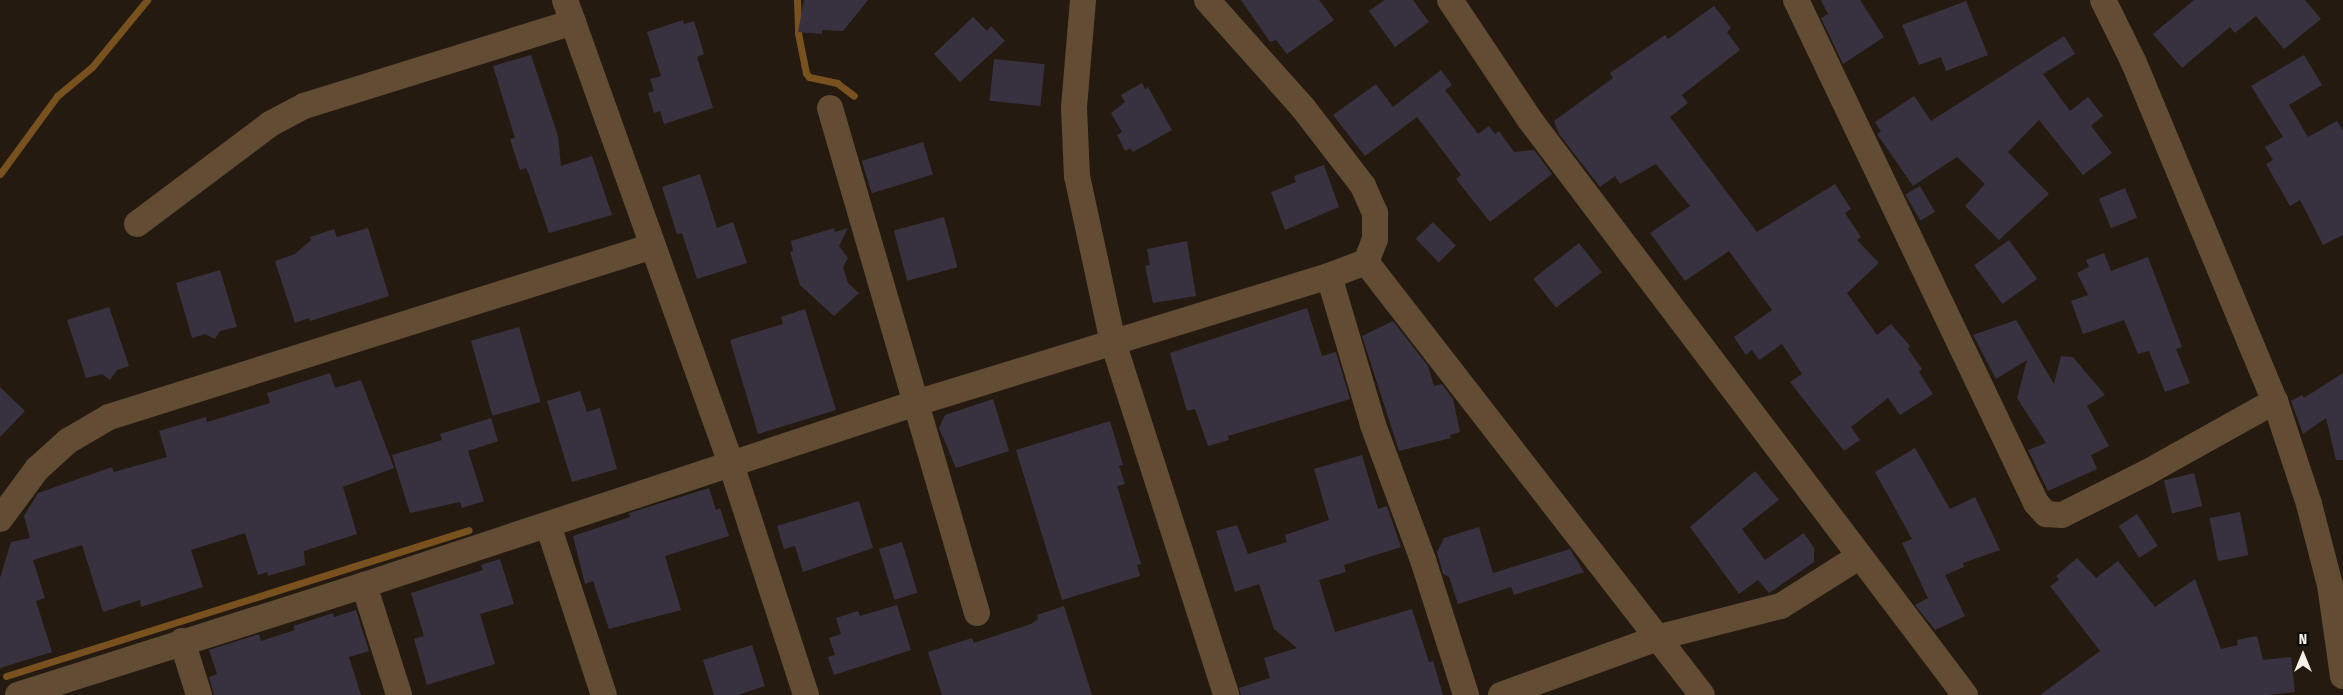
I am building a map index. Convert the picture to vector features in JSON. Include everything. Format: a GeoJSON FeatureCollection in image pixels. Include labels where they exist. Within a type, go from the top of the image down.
{"type":"FeatureCollection","features":[{"type":"Feature","properties":{"kind":"street"},"geometry":{"type":"LineString","coordinates":[[1083,0],[1074,108],[1077,176],[1113,342],[1226,695]]}},
{"type":"Feature","properties":{"kind":"street"},"geometry":{"type":"LineString","coordinates":[[18,695],[182,641],[364,586],[916,402],[1329,276],[1366,262],[1375,238],[1375,213],[1363,186],[1304,109],[1207,0]]}},
{"type":"Feature","properties":{"kind":"street"},"geometry":{"type":"LineString","coordinates":[[1450,0],[1530,120],[1965,695]]}},
{"type":"Feature","properties":{"kind":"street"},"geometry":{"type":"LineString","coordinates":[[1796,0],[2036,503],[2046,514],[2062,515],[2146,473],[2274,401]]}},
{"type":"Feature","properties":{"kind":"street"},"geometry":{"type":"LineString","coordinates":[[2103,0],[2134,63],[2274,401],[2309,504],[2330,585],[2343,676]]}},
{"type":"Feature","properties":{"kind":"street"},"geometry":{"type":"LineString","coordinates":[[137,224],[270,124],[304,106],[569,11],[731,464],[806,695]]}},
{"type":"Feature","properties":{"kind":"street"},"geometry":{"type":"LineString","coordinates":[[830,108],[977,613]]}},
{"type":"Feature","properties":{"kind":"street"},"geometry":{"type":"LineString","coordinates":[[0,519],[37,468],[68,441],[109,417],[653,246]]}},
{"type":"Feature","properties":{"kind":"street"},"geometry":{"type":"LineString","coordinates":[[1366,262],[1660,637],[1702,695]]}},
{"type":"Feature","properties":{"kind":"street"},"geometry":{"type":"LineString","coordinates":[[1329,276],[1374,425],[1423,560],[1466,695]]}},
{"type":"Feature","properties":{"kind":"street"},"geometry":{"type":"LineString","coordinates":[[548,525],[604,695]]}},
{"type":"Feature","properties":{"kind":"street"},"geometry":{"type":"LineString","coordinates":[[1501,695],[1660,637],[1781,606],[1860,556]]}},
{"type":"Feature","properties":{"kind":"street"},"geometry":{"type":"LineString","coordinates":[[364,586],[399,695]]}},
{"type":"Feature","properties":{"kind":"street"},"geometry":{"type":"LineString","coordinates":[[182,641],[199,695]]}},
{"type":"Feature","properties":{"kind":"building"},"geometry":{"type":"Polygon","coordinates":[[[804,0],[868,0],[843,31],[822,30],[822,34],[798,32],[804,0]]]}},
{"type":"Feature","properties":{"kind":"building"},"geometry":{"type":"Polygon","coordinates":[[[1241,0],[1319,0],[1334,20],[1287,54],[1276,40],[1270,42],[1241,0]]]}},
{"type":"Feature","properties":{"kind":"building"},"geometry":{"type":"Polygon","coordinates":[[[1385,0],[1413,0],[1429,22],[1395,47],[1369,11],[1385,0]]]}},
{"type":"Feature","properties":{"kind":"building"},"geometry":{"type":"Polygon","coordinates":[[[1821,0],[1860,0],[1884,37],[1843,64],[1821,18],[1828,14],[1821,0]]]}},
{"type":"Feature","properties":{"kind":"building"},"geometry":{"type":"Polygon","coordinates":[[[2194,0],[2305,0],[2321,19],[2284,49],[2256,16],[2235,33],[2230,27],[2182,68],[2153,34],[2194,0]]]}},
{"type":"Feature","properties":{"kind":"building"},"geometry":{"type":"Polygon","coordinates":[[[1966,1],[1988,55],[1946,71],[1941,57],[1919,65],[1902,25],[1966,1]]]}},
{"type":"Feature","properties":{"kind":"building"},"geometry":{"type":"Polygon","coordinates":[[[1714,6],[1731,28],[1727,32],[1740,50],[1682,95],[1688,103],[1670,117],[1757,232],[1835,184],[1851,209],[1845,213],[1861,237],[1857,240],[1879,263],[1847,293],[1877,335],[1891,324],[1910,346],[1908,349],[1922,369],[1919,372],[1933,394],[1900,415],[1888,398],[1851,427],[1860,440],[1844,451],[1790,382],[1802,374],[1782,344],[1759,360],[1752,350],[1746,355],[1734,337],[1772,310],[1729,251],[1685,281],[1650,233],[1690,206],[1656,164],[1620,184],[1615,176],[1600,187],[1559,134],[1554,121],[1613,78],[1610,73],[1665,35],[1668,39],[1714,6]]]}},
{"type":"Feature","properties":{"kind":"building"},"geometry":{"type":"Polygon","coordinates":[[[973,17],[987,31],[991,26],[1005,41],[960,82],[934,54],[973,17]]]}},
{"type":"Feature","properties":{"kind":"building"},"geometry":{"type":"Polygon","coordinates":[[[683,20],[684,24],[694,21],[704,54],[697,57],[713,108],[664,124],[660,111],[654,113],[648,93],[654,91],[650,79],[661,76],[647,32],[683,20]]]}},
{"type":"Feature","properties":{"kind":"building"},"geometry":{"type":"Polygon","coordinates":[[[2064,36],[2075,54],[2043,74],[2070,111],[2088,97],[2103,116],[2091,126],[2112,153],[2083,175],[2039,120],[2008,152],[2049,194],[1999,240],[1965,206],[1985,184],[1957,157],[1913,186],[1877,134],[1881,131],[1875,122],[1914,96],[1931,121],[2064,36]]]}},
{"type":"Feature","properties":{"kind":"building"},"geometry":{"type":"Polygon","coordinates":[[[531,55],[558,136],[561,166],[592,156],[612,215],[549,233],[528,172],[526,168],[520,170],[510,139],[515,138],[493,66],[531,55]]]}},
{"type":"Feature","properties":{"kind":"building"},"geometry":{"type":"Polygon","coordinates":[[[2304,55],[2322,85],[2289,105],[2308,137],[2337,121],[2343,131],[2343,235],[2323,245],[2300,200],[2290,206],[2266,164],[2273,160],[2265,147],[2283,137],[2251,86],[2304,55]]]}},
{"type":"Feature","properties":{"kind":"building"},"geometry":{"type":"Polygon","coordinates":[[[994,59],[1045,64],[1040,106],[990,101],[994,59]]]}},
{"type":"Feature","properties":{"kind":"building"},"geometry":{"type":"Polygon","coordinates":[[[1441,70],[1452,85],[1445,90],[1478,134],[1489,126],[1495,134],[1499,131],[1514,152],[1534,150],[1552,174],[1490,222],[1456,179],[1461,175],[1417,117],[1365,156],[1333,115],[1376,84],[1393,107],[1441,70]]]}},
{"type":"Feature","properties":{"kind":"building"},"geometry":{"type":"Polygon","coordinates":[[[1142,83],[1145,89],[1148,87],[1172,130],[1133,152],[1130,148],[1125,151],[1117,135],[1122,132],[1111,113],[1125,102],[1121,95],[1142,83]]]}},
{"type":"Feature","properties":{"kind":"building"},"geometry":{"type":"Polygon","coordinates":[[[923,142],[933,175],[872,193],[862,161],[923,142]]]}},
{"type":"Feature","properties":{"kind":"building"},"geometry":{"type":"Polygon","coordinates":[[[1324,165],[1339,207],[1285,230],[1271,192],[1296,182],[1294,176],[1324,165]]]}},
{"type":"Feature","properties":{"kind":"building"},"geometry":{"type":"Polygon","coordinates":[[[700,174],[717,228],[733,222],[747,263],[697,279],[682,233],[677,234],[662,187],[700,174]]]}},
{"type":"Feature","properties":{"kind":"building"},"geometry":{"type":"Polygon","coordinates":[[[1920,186],[1935,212],[1920,220],[1905,194],[1920,186]]]}},
{"type":"Feature","properties":{"kind":"building"},"geometry":{"type":"Polygon","coordinates":[[[2125,188],[2137,218],[2111,228],[2099,198],[2125,188]]]}},
{"type":"Feature","properties":{"kind":"building"},"geometry":{"type":"Polygon","coordinates":[[[944,217],[957,267],[907,281],[894,230],[944,217]]]}},
{"type":"Feature","properties":{"kind":"building"},"geometry":{"type":"Polygon","coordinates":[[[1433,222],[1456,246],[1439,262],[1416,239],[1433,222]]]}},
{"type":"Feature","properties":{"kind":"building"},"geometry":{"type":"Polygon","coordinates":[[[368,228],[389,296],[310,321],[309,318],[295,323],[275,261],[295,254],[311,240],[310,237],[334,229],[337,237],[368,228]]]}},
{"type":"Feature","properties":{"kind":"building"},"geometry":{"type":"Polygon","coordinates":[[[834,228],[835,232],[848,228],[839,246],[848,258],[843,267],[848,283],[859,293],[834,316],[800,285],[790,252],[793,251],[791,241],[834,228]]]}},
{"type":"Feature","properties":{"kind":"building"},"geometry":{"type":"Polygon","coordinates":[[[2009,240],[2037,279],[2002,304],[1974,265],[2009,240]]]}},
{"type":"Feature","properties":{"kind":"building"},"geometry":{"type":"Polygon","coordinates":[[[1187,241],[1196,296],[1153,303],[1145,266],[1150,265],[1147,249],[1187,241]]]}},
{"type":"Feature","properties":{"kind":"building"},"geometry":{"type":"Polygon","coordinates":[[[1579,243],[1602,272],[1556,308],[1533,279],[1579,243]]]}},
{"type":"Feature","properties":{"kind":"building"},"geometry":{"type":"Polygon","coordinates":[[[2104,253],[2111,271],[2148,257],[2182,347],[2176,349],[2190,383],[2165,392],[2149,351],[2138,354],[2124,320],[2083,334],[2071,301],[2088,295],[2077,273],[2089,267],[2086,260],[2104,253]]]}},
{"type":"Feature","properties":{"kind":"building"},"geometry":{"type":"Polygon","coordinates":[[[220,270],[237,327],[220,331],[215,339],[205,334],[192,338],[176,283],[220,270]]]}},
{"type":"Feature","properties":{"kind":"building"},"geometry":{"type":"Polygon","coordinates":[[[109,307],[129,366],[117,370],[110,380],[102,374],[86,378],[67,320],[109,307]]]}},
{"type":"Feature","properties":{"kind":"building"},"geometry":{"type":"Polygon","coordinates":[[[1307,308],[1322,356],[1336,352],[1350,399],[1228,436],[1229,440],[1208,446],[1195,409],[1187,411],[1170,353],[1307,308]]]}},
{"type":"Feature","properties":{"kind":"building"},"geometry":{"type":"Polygon","coordinates":[[[805,309],[836,410],[758,434],[730,340],[783,324],[781,317],[805,309]]]}},
{"type":"Feature","properties":{"kind":"building"},"geometry":{"type":"Polygon","coordinates":[[[2016,320],[2054,384],[2061,356],[2073,357],[2105,395],[2087,406],[2109,446],[2091,455],[2097,469],[2048,491],[2028,450],[2046,443],[2017,398],[2027,360],[1996,379],[1973,335],[2016,320]]]}},
{"type":"Feature","properties":{"kind":"building"},"geometry":{"type":"Polygon","coordinates":[[[1393,321],[1428,366],[1434,386],[1442,384],[1453,399],[1460,432],[1450,435],[1451,438],[1399,451],[1362,336],[1393,321]]]}},
{"type":"Feature","properties":{"kind":"building"},"geometry":{"type":"Polygon","coordinates":[[[519,327],[540,402],[492,416],[471,341],[519,327]]]}},
{"type":"Feature","properties":{"kind":"building"},"geometry":{"type":"Polygon","coordinates":[[[330,373],[335,388],[361,380],[394,468],[343,487],[357,534],[304,551],[305,565],[268,576],[267,572],[258,575],[245,533],[191,550],[203,587],[141,607],[140,600],[103,612],[82,545],[33,560],[45,598],[36,601],[52,652],[0,668],[0,578],[11,542],[30,538],[24,516],[38,493],[112,467],[114,472],[167,457],[159,431],[206,417],[207,422],[270,403],[267,393],[330,373]]]}},
{"type":"Feature","properties":{"kind":"building"},"geometry":{"type":"Polygon","coordinates":[[[2343,373],[2343,460],[2336,460],[2326,418],[2303,434],[2291,401],[2302,395],[2304,398],[2343,373]]]}},
{"type":"Feature","properties":{"kind":"building"},"geometry":{"type":"Polygon","coordinates":[[[0,387],[25,411],[0,437],[0,387]]]}},
{"type":"Feature","properties":{"kind":"building"},"geometry":{"type":"Polygon","coordinates":[[[580,391],[587,412],[600,408],[617,469],[572,482],[547,401],[580,391]]]}},
{"type":"Feature","properties":{"kind":"building"},"geometry":{"type":"Polygon","coordinates":[[[993,399],[1009,451],[956,468],[939,428],[945,415],[993,399]]]}},
{"type":"Feature","properties":{"kind":"building"},"geometry":{"type":"Polygon","coordinates":[[[491,418],[498,441],[468,451],[484,501],[462,508],[460,502],[410,513],[392,455],[442,440],[440,434],[491,418]]]}},
{"type":"Feature","properties":{"kind":"building"},"geometry":{"type":"Polygon","coordinates":[[[1110,421],[1123,465],[1119,466],[1125,484],[1117,486],[1141,564],[1137,565],[1140,576],[1062,600],[1016,450],[1110,421]]]}},
{"type":"Feature","properties":{"kind":"building"},"geometry":{"type":"Polygon","coordinates":[[[1915,448],[1950,509],[1975,497],[2000,550],[1963,563],[1964,567],[1945,575],[1965,616],[1935,630],[1915,605],[1928,598],[1902,543],[1912,539],[1875,472],[1915,448]]]}},
{"type":"Feature","properties":{"kind":"building"},"geometry":{"type":"Polygon","coordinates":[[[1362,455],[1378,509],[1387,506],[1401,547],[1344,565],[1346,572],[1319,580],[1335,632],[1412,609],[1429,662],[1433,661],[1443,695],[1241,695],[1239,688],[1270,678],[1264,658],[1297,648],[1274,629],[1259,584],[1235,592],[1216,531],[1237,525],[1248,554],[1287,542],[1285,535],[1329,520],[1314,469],[1362,455]]]}},
{"type":"Feature","properties":{"kind":"building"},"geometry":{"type":"Polygon","coordinates":[[[1755,471],[1779,500],[1742,529],[1765,560],[1804,533],[1814,548],[1814,562],[1769,593],[1758,580],[1739,594],[1690,527],[1755,471]]]}},
{"type":"Feature","properties":{"kind":"building"},"geometry":{"type":"Polygon","coordinates":[[[2194,473],[2202,506],[2172,513],[2164,480],[2194,473]]]}},
{"type":"Feature","properties":{"kind":"building"},"geometry":{"type":"Polygon","coordinates":[[[709,488],[716,510],[720,508],[729,536],[665,556],[681,610],[609,629],[593,581],[585,584],[573,536],[630,517],[629,513],[709,488]]]}},
{"type":"Feature","properties":{"kind":"building"},"geometry":{"type":"Polygon","coordinates":[[[859,501],[873,548],[803,572],[795,546],[784,549],[777,526],[859,501]]]}},
{"type":"Feature","properties":{"kind":"building"},"geometry":{"type":"Polygon","coordinates":[[[2240,512],[2248,555],[2218,561],[2210,518],[2240,512]]]}},
{"type":"Feature","properties":{"kind":"building"},"geometry":{"type":"Polygon","coordinates":[[[2137,514],[2158,546],[2139,558],[2119,526],[2137,514]]]}},
{"type":"Feature","properties":{"kind":"building"},"geometry":{"type":"Polygon","coordinates":[[[1479,527],[1493,573],[1570,549],[1584,572],[1514,595],[1511,587],[1458,604],[1449,577],[1443,574],[1437,552],[1444,538],[1479,527]]]}},
{"type":"Feature","properties":{"kind":"building"},"geometry":{"type":"Polygon","coordinates":[[[902,542],[917,593],[895,600],[879,549],[902,542]]]}},
{"type":"Feature","properties":{"kind":"building"},"geometry":{"type":"Polygon","coordinates":[[[2077,558],[2096,578],[2118,561],[2155,607],[2195,579],[2221,649],[2238,645],[2237,640],[2257,636],[2263,660],[2291,657],[2295,692],[2267,695],[2040,695],[2100,651],[2050,586],[2059,580],[2056,576],[2077,558]]]}},
{"type":"Feature","properties":{"kind":"building"},"geometry":{"type":"Polygon","coordinates":[[[500,559],[514,604],[480,614],[495,664],[427,685],[414,639],[424,636],[411,593],[483,570],[481,565],[500,559]]]}},
{"type":"Feature","properties":{"kind":"building"},"geometry":{"type":"Polygon","coordinates":[[[897,605],[911,650],[834,675],[828,657],[835,655],[829,638],[841,634],[836,618],[858,611],[860,616],[897,605]]]}},
{"type":"Feature","properties":{"kind":"building"},"geometry":{"type":"Polygon","coordinates":[[[1064,606],[1092,695],[942,695],[928,652],[972,638],[974,643],[1031,624],[1038,619],[1037,615],[1064,606]]]}},
{"type":"Feature","properties":{"kind":"building"},"geometry":{"type":"Polygon","coordinates":[[[356,610],[369,651],[349,657],[361,695],[214,695],[209,677],[217,674],[209,650],[259,634],[261,641],[295,630],[293,626],[333,613],[334,617],[356,610]]]}},
{"type":"Feature","properties":{"kind":"building"},"geometry":{"type":"Polygon","coordinates":[[[752,645],[765,686],[738,695],[714,695],[703,660],[752,645]]]}},
{"type":"Feature","properties":{"kind":"waterway"},"geometry":{"type":"LineString","coordinates":[[0,174],[57,96],[92,67],[147,0]]}},
{"type":"Feature","properties":{"kind":"waterway"},"geometry":{"type":"LineString","coordinates":[[797,0],[798,33],[806,73],[809,77],[837,83],[854,96]]}},
{"type":"Feature","properties":{"kind":"waterway"},"geometry":{"type":"LineString","coordinates":[[6,676],[468,530]]}}]}
